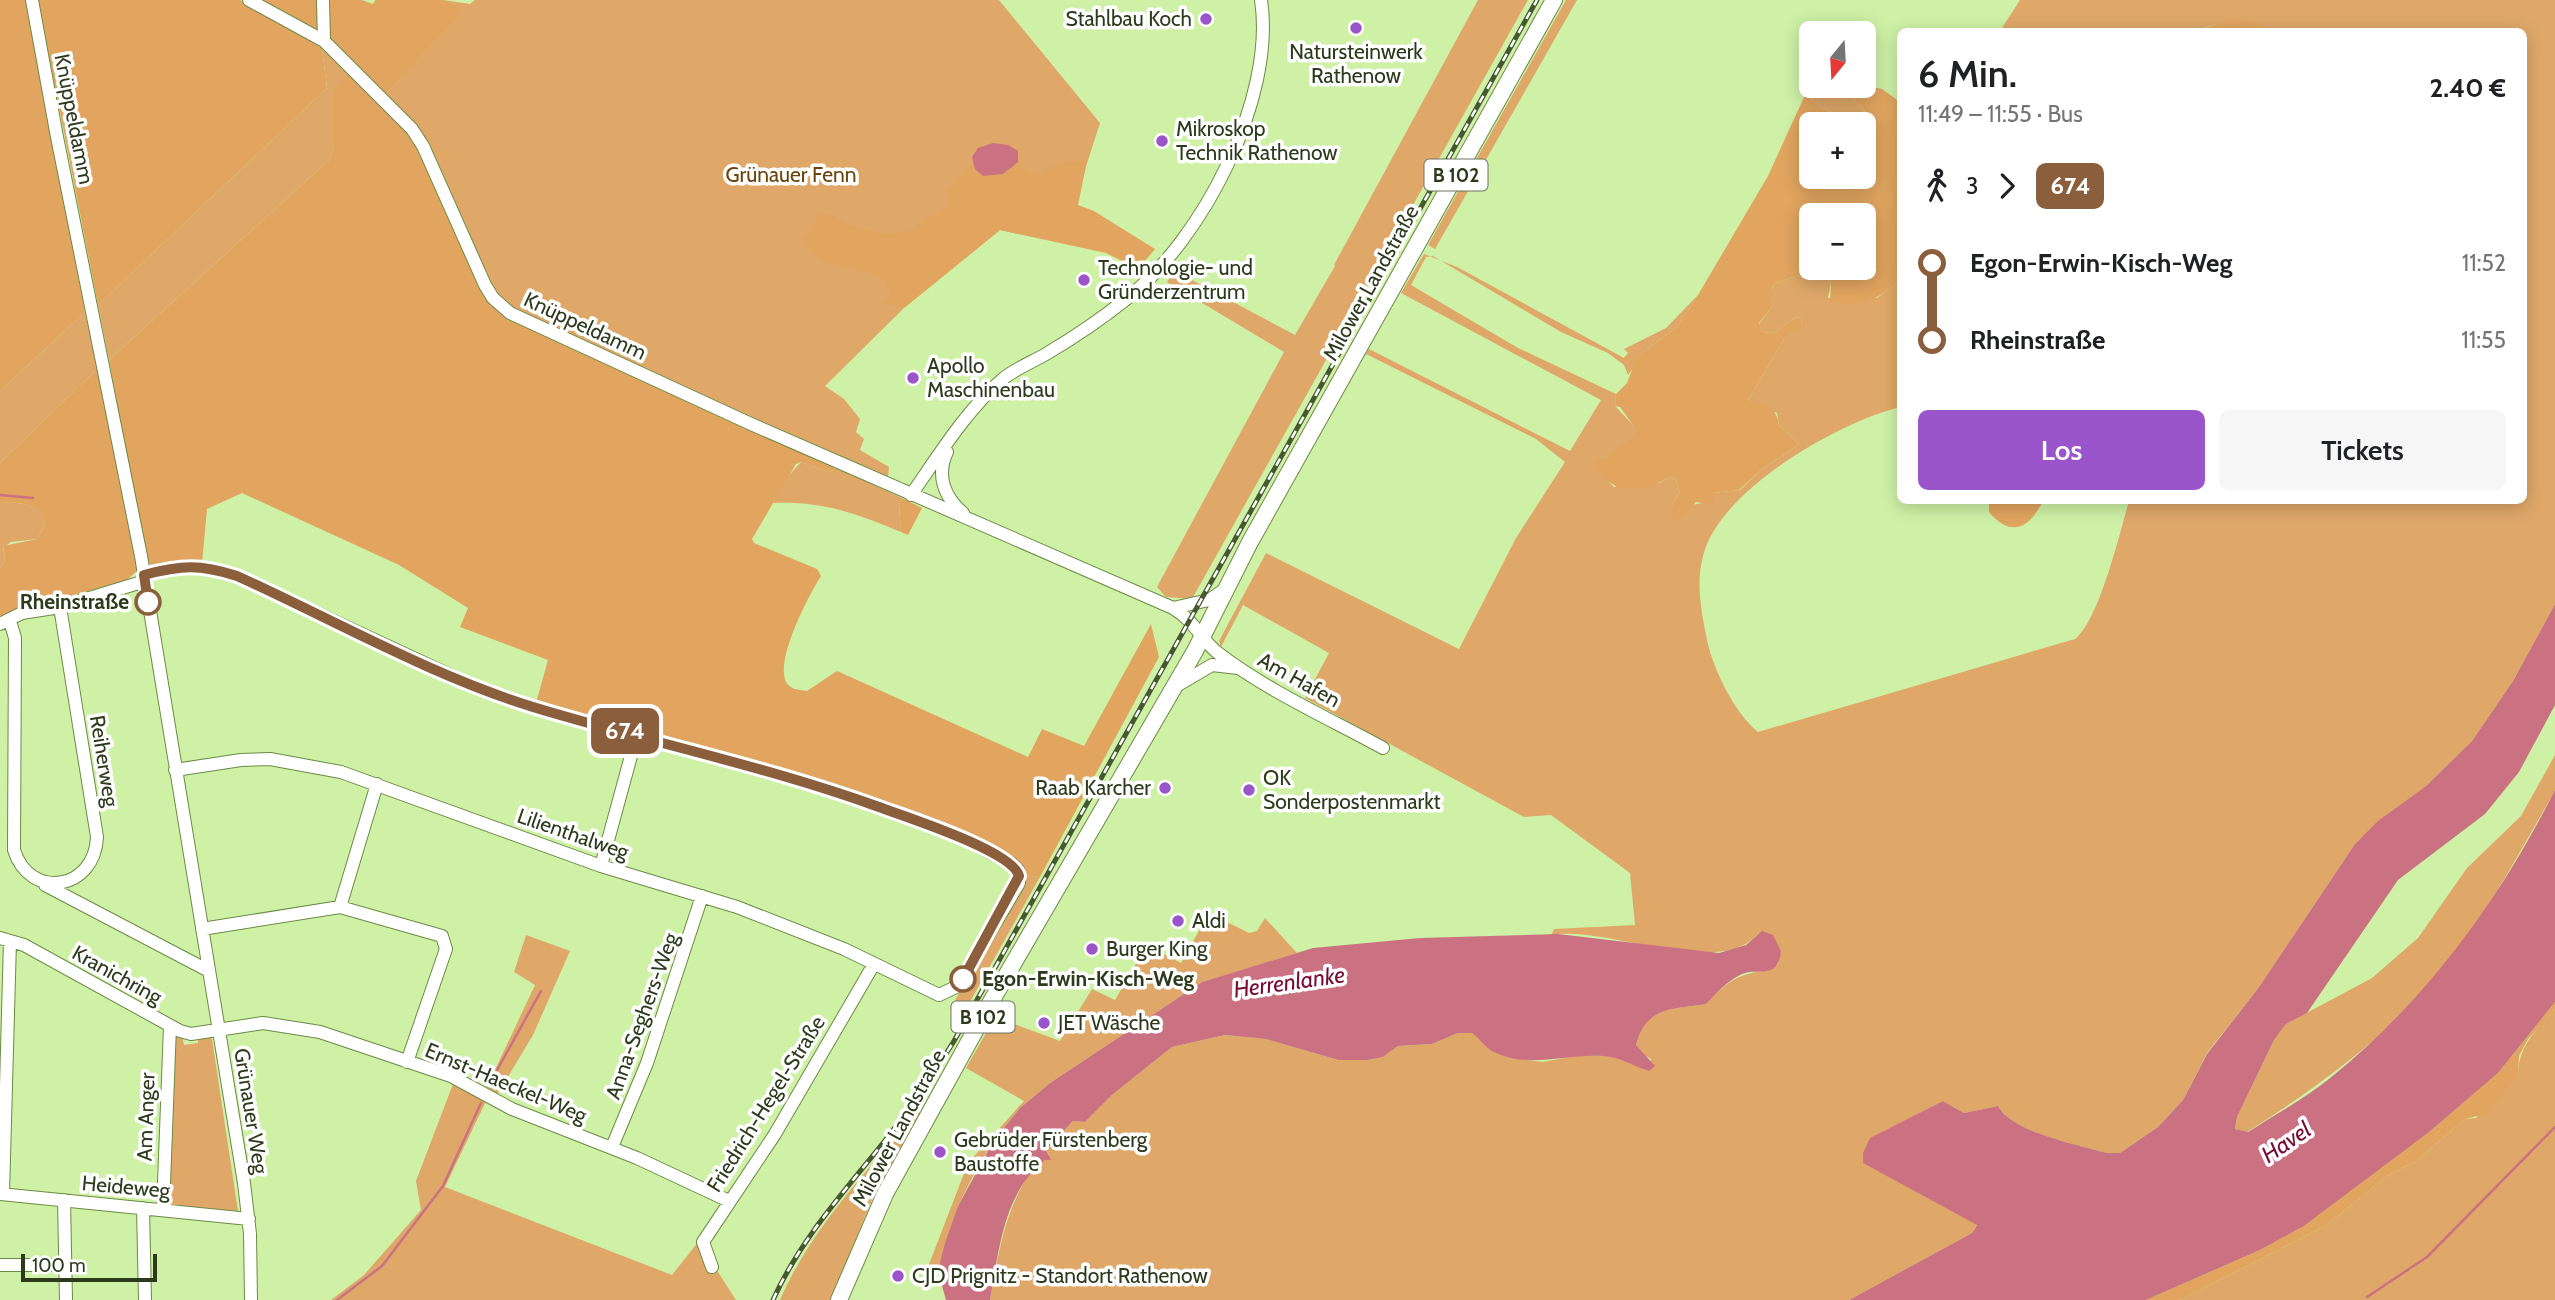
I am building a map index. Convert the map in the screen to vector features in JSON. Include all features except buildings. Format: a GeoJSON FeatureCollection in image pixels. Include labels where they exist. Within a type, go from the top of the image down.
{"type":"FeatureCollection","features":[{"type":"Feature","properties":{"kind":"main road","name":"Milower Landstraße"},"geometry":{"type":"LineString","coordinates":[[839,1300],[885,1194],[1203,636],[1250,542],[1554,0]]}},
{"type":"Feature","properties":{"kind":"street","name":"Knüppeldamm"},"geometry":{"type":"LineString","coordinates":[[32,0],[144,578]]}},
{"type":"Feature","properties":{"kind":"street","name":"Knüppeldamm"},"geometry":{"type":"LineString","coordinates":[[249,0],[324,41],[411,129],[423,146],[485,285],[493,298],[510,313],[544,331],[911,495]]}},
{"type":"Feature","properties":{"kind":"street"},"geometry":{"type":"LineString","coordinates":[[323,0],[324,41]]}},
{"type":"Feature","properties":{"kind":"street"},"geometry":{"type":"LineString","coordinates":[[1203,636],[1190,619],[1172,608],[911,495],[984,398],[1006,377],[1083,331],[1127,299],[1175,250],[1195,222],[1232,150],[1253,96],[1262,54],[1261,0]]}},
{"type":"Feature","properties":{"kind":"street"},"geometry":{"type":"LineString","coordinates":[[954,435],[944,457],[943,485],[951,501],[971,520]]}},
{"type":"Feature","properties":{"kind":"street"},"geometry":{"type":"LineString","coordinates":[[209,971],[40,881],[22,867],[14,850],[15,638],[5,623],[22,613],[60,607],[175,566],[204,566],[236,575],[478,688],[533,707],[637,734],[601,866]]}},
{"type":"Feature","properties":{"kind":"street","name":"Grünauer Weg"},"geometry":{"type":"LineString","coordinates":[[144,578],[249,1219],[251,1300]]}},
{"type":"Feature","properties":{"kind":"street"},"geometry":{"type":"LineString","coordinates":[[1172,608],[1209,600],[1227,588]]}},
{"type":"Feature","properties":{"kind":"street","name":"Reiherweg"},"geometry":{"type":"LineString","coordinates":[[40,881],[56,883],[77,877],[92,861],[96,849],[60,607]]}},
{"type":"Feature","properties":{"kind":"street","name":"Am Hafen"},"geometry":{"type":"LineString","coordinates":[[1203,636],[1217,652],[1240,668],[1383,748]]}},
{"type":"Feature","properties":{"kind":"street","name":"Milower Landstraße"},"geometry":{"type":"LineString","coordinates":[[1172,689],[1194,673],[1212,665],[1240,668]]}},
{"type":"Feature","properties":{"kind":"street","name":"Lilienthalweg"},"geometry":{"type":"LineString","coordinates":[[175,769],[241,760],[280,760],[326,768],[601,866],[791,927],[874,964],[932,994],[947,994],[958,986],[1019,876],[1012,864],[963,838],[839,792],[637,734]]}},
{"type":"Feature","properties":{"kind":"street"},"geometry":{"type":"LineString","coordinates":[[340,907],[377,784]]}},
{"type":"Feature","properties":{"kind":"street","name":"Anna-Seghers-Weg"},"geometry":{"type":"LineString","coordinates":[[612,1147],[647,1063],[702,897]]}},
{"type":"Feature","properties":{"kind":"street"},"geometry":{"type":"LineString","coordinates":[[202,929],[340,907],[445,939],[446,949],[407,1062]]}},
{"type":"Feature","properties":{"kind":"street"},"geometry":{"type":"LineString","coordinates":[[2,1194],[5,939]]}},
{"type":"Feature","properties":{"kind":"street","name":"Kranichring"},"geometry":{"type":"LineString","coordinates":[[5,939],[24,945],[170,1026],[191,1034],[219,1030]]}},
{"type":"Feature","properties":{"kind":"street","name":"Friedrich-Hegel-Straße"},"geometry":{"type":"LineString","coordinates":[[712,1267],[703,1242],[775,1133],[874,964]]}},
{"type":"Feature","properties":{"kind":"street","name":"Ernst-Haeckel-Weg"},"geometry":{"type":"LineString","coordinates":[[219,1030],[263,1023],[292,1025],[458,1079],[512,1109],[612,1147],[729,1201]]}},
{"type":"Feature","properties":{"kind":"street","name":"Am Anger"},"geometry":{"type":"LineString","coordinates":[[163,1209],[170,1026]]}},
{"type":"Feature","properties":{"kind":"street","name":"Heideweg"},"geometry":{"type":"LineString","coordinates":[[2,1194],[249,1219]]}},
{"type":"Feature","properties":{"kind":"street"},"geometry":{"type":"LineString","coordinates":[[64,1200],[66,1300]]}},
{"type":"Feature","properties":{"kind":"street"},"geometry":{"type":"LineString","coordinates":[[143,1208],[145,1300]]}},
{"type":"Feature","properties":{"kind":"street"},"geometry":{"type":"LineString","coordinates":[[0,1265],[65,1265]]}},
{"type":"Feature","properties":{"kind":"green space","name":"Grünauer Fenn"},"geometry":{"type":"Polygon","coordinates":[[[444,0],[470,4],[475,0],[999,0],[1100,123],[1080,185],[1073,245],[1000,230],[904,308],[825,386],[844,399],[860,419],[856,432],[864,439],[860,450],[889,467],[888,478],[523,316],[497,297],[385,95],[464,8],[444,0]]]}},
{"type":"Feature","properties":{"kind":"green space"},"geometry":{"type":"Polygon","coordinates":[[[1478,0],[1528,0],[1192,599],[1166,597],[1157,587],[1284,352],[1167,282],[1175,271],[1295,335],[1478,0]]]}},
{"type":"Feature","properties":{"kind":"green space"},"geometry":{"type":"Polygon","coordinates":[[[1566,0],[1577,0],[1435,249],[1428,245],[1566,0]]]}},
{"type":"Feature","properties":{"kind":"green space"},"geometry":{"type":"Polygon","coordinates":[[[2020,0],[2555,0],[2555,604],[2513,681],[2472,741],[2426,786],[2379,821],[2355,844],[2259,987],[2207,1053],[2183,1100],[2158,1127],[2120,1153],[2107,1153],[2031,1131],[2017,1124],[1998,1106],[1964,1113],[1943,1101],[1871,1138],[1869,1146],[1935,1202],[1977,1224],[1972,1233],[1849,1300],[990,1300],[1003,1235],[1013,1204],[1029,1174],[1049,1155],[1046,1150],[1073,1121],[1085,1122],[1112,1095],[1172,1047],[1225,1035],[1266,1039],[1338,1060],[1368,1060],[1383,1057],[1398,1046],[1432,1044],[1458,1033],[1472,1033],[1512,1058],[1543,1062],[1580,1055],[1605,1056],[1619,1058],[1649,1071],[1651,1059],[1639,1052],[1636,1045],[1641,1032],[1654,1016],[1672,1009],[1706,1004],[1734,980],[1770,970],[1778,964],[1781,951],[1757,935],[1739,947],[1715,952],[1689,952],[1601,937],[1551,935],[1554,929],[1635,925],[1630,873],[1551,815],[1524,817],[1305,698],[1329,653],[1243,605],[1221,647],[1219,641],[1266,553],[1459,649],[1516,538],[1565,462],[1536,439],[1366,354],[1369,349],[1570,451],[1601,400],[1401,293],[1424,254],[1430,256],[1426,257],[1411,285],[1518,348],[1616,394],[1615,406],[1637,429],[1636,436],[1604,458],[1604,476],[1614,487],[1659,483],[1670,477],[1676,479],[1680,492],[1671,507],[1680,519],[1690,505],[1703,503],[1712,493],[1740,490],[1761,470],[1799,444],[1779,425],[1777,413],[1748,400],[1784,339],[1801,325],[1802,319],[1796,317],[1774,333],[1762,332],[1759,324],[1771,308],[1771,291],[1774,284],[1799,275],[1799,280],[1830,280],[1828,298],[1877,298],[1897,282],[1897,408],[1846,427],[1815,443],[1756,484],[1732,507],[1714,531],[1703,556],[1700,596],[1709,647],[1718,674],[1732,701],[1758,732],[2075,639],[2084,629],[2100,596],[2128,504],[2527,504],[2527,28],[2266,28],[2227,22],[2204,28],[2002,28],[2020,0]]]}},
{"type":"Feature","properties":{"kind":"green space"},"geometry":{"type":"Polygon","coordinates":[[[322,48],[351,75],[334,88],[334,145],[329,160],[109,360],[98,305],[327,88],[322,48]]]}},
{"type":"Feature","properties":{"kind":"green space"},"geometry":{"type":"Polygon","coordinates":[[[1809,98],[1853,98],[1864,112],[1831,112],[1809,98]]]}},
{"type":"Feature","properties":{"kind":"green space"},"geometry":{"type":"Polygon","coordinates":[[[1441,261],[1457,267],[1624,358],[1628,353],[1624,349],[1666,328],[1698,295],[1678,326],[1644,352],[1628,375],[1624,365],[1608,353],[1561,332],[1441,261]]]}},
{"type":"Feature","properties":{"kind":"green space"},"geometry":{"type":"Polygon","coordinates":[[[85,312],[97,369],[0,463],[0,391],[85,312]]]}},
{"type":"Feature","properties":{"kind":"green space"},"geometry":{"type":"Polygon","coordinates":[[[801,462],[828,472],[837,468],[902,498],[899,505],[901,532],[869,519],[823,506],[773,503],[784,481],[801,462]]]}},
{"type":"Feature","properties":{"kind":"green space"},"geometry":{"type":"Polygon","coordinates":[[[0,503],[29,505],[44,517],[45,525],[37,539],[11,542],[3,548],[5,559],[0,569],[0,503]]]}},
{"type":"Feature","properties":{"kind":"green space"},"geometry":{"type":"Polygon","coordinates":[[[2555,755],[2555,790],[2551,798],[2491,901],[2439,975],[2399,1017],[2337,1070],[2247,1132],[2235,1129],[2237,1117],[2274,1040],[2286,1024],[2372,978],[2418,938],[2467,868],[2521,816],[2555,755]]]}},
{"type":"Feature","properties":{"kind":"green space"},"geometry":{"type":"Polygon","coordinates":[[[1022,875],[1040,877],[962,1016],[950,1009],[1021,886],[1022,875]]]}},
{"type":"Feature","properties":{"kind":"green space"},"geometry":{"type":"Polygon","coordinates":[[[1209,913],[1249,933],[1257,931],[1265,918],[1297,953],[1202,982],[1050,1083],[1020,1108],[994,1140],[975,1172],[958,1206],[938,1271],[928,1267],[968,1163],[1024,1101],[966,1068],[995,1017],[1060,1041],[1092,989],[1115,1000],[1147,945],[1181,963],[1209,913]]]}},
{"type":"Feature","properties":{"kind":"green space"},"geometry":{"type":"Polygon","coordinates":[[[526,935],[570,951],[533,1035],[497,1095],[486,1089],[535,985],[514,972],[526,935]]]}},
{"type":"Feature","properties":{"kind":"green space"},"geometry":{"type":"Polygon","coordinates":[[[2555,1009],[2555,1300],[2180,1300],[2327,1225],[2388,1175],[2416,1161],[2465,1119],[2476,1118],[2518,1074],[2525,1046],[2555,1009]]]}},
{"type":"Feature","properties":{"kind":"green space"},"geometry":{"type":"Polygon","coordinates":[[[174,1033],[182,1035],[184,1045],[198,1043],[198,1037],[205,1035],[212,1039],[238,1211],[169,1206],[165,1200],[174,1033]]]}},
{"type":"Feature","properties":{"kind":"green space"},"geometry":{"type":"Polygon","coordinates":[[[453,1084],[486,1101],[445,1187],[672,1275],[702,1237],[716,1269],[736,1300],[331,1300],[364,1275],[421,1210],[416,1181],[453,1084]]]}},
{"type":"Feature","properties":{"kind":"green space"},"geometry":{"type":"Polygon","coordinates":[[[918,1112],[923,1113],[878,1185],[831,1300],[780,1300],[793,1273],[824,1224],[918,1112]]]}},
{"type":"Feature","properties":{"kind":"shaded area"},"geometry":{"type":"Polygon","coordinates":[[[0,0],[25,0],[85,312],[0,391],[0,0]]]}},
{"type":"Feature","properties":{"kind":"shaded area"},"geometry":{"type":"Polygon","coordinates":[[[38,0],[240,0],[322,48],[327,88],[98,305],[38,0]]]}},
{"type":"Feature","properties":{"kind":"shaded area"},"geometry":{"type":"Polygon","coordinates":[[[257,0],[319,0],[319,33],[257,0]]]}},
{"type":"Feature","properties":{"kind":"shaded area"},"geometry":{"type":"Polygon","coordinates":[[[329,0],[362,0],[373,4],[375,0],[444,0],[465,8],[385,95],[330,43],[329,0]]]}},
{"type":"Feature","properties":{"kind":"shaded area"},"geometry":{"type":"Polygon","coordinates":[[[2230,19],[2253,22],[2269,28],[2205,28],[2230,19]]]}},
{"type":"Feature","properties":{"kind":"shaded area"},"geometry":{"type":"Polygon","coordinates":[[[347,75],[351,75],[409,131],[492,302],[837,468],[828,472],[801,462],[796,464],[752,539],[754,543],[817,569],[821,576],[800,615],[787,650],[785,679],[792,688],[807,691],[837,671],[1028,757],[1042,729],[1084,746],[1151,624],[1159,657],[1040,877],[1022,875],[1020,868],[841,790],[649,732],[536,703],[548,660],[460,627],[468,608],[399,565],[242,493],[207,509],[202,563],[154,567],[146,561],[109,360],[329,160],[334,145],[334,88],[347,75]]]}},
{"type":"Feature","properties":{"kind":"shaded area"},"geometry":{"type":"Polygon","coordinates":[[[1876,88],[1897,100],[1897,282],[1868,302],[1830,302],[1830,280],[1876,280],[1876,203],[1799,203],[1799,275],[1774,284],[1771,291],[1771,308],[1759,323],[1762,332],[1774,333],[1796,317],[1802,319],[1801,326],[1784,339],[1748,400],[1772,410],[1779,425],[1799,444],[1761,470],[1739,490],[1713,493],[1713,505],[1696,502],[1680,519],[1673,519],[1671,507],[1680,492],[1676,479],[1670,477],[1650,487],[1618,488],[1595,471],[1596,459],[1604,458],[1636,435],[1636,429],[1620,407],[1615,406],[1616,394],[1627,383],[1634,364],[1644,352],[1678,326],[1698,295],[1768,176],[1804,98],[1809,98],[1831,112],[1799,112],[1799,189],[1876,189],[1876,112],[1865,112],[1854,98],[1876,98],[1876,88]]]}},
{"type":"Feature","properties":{"kind":"shaded area"},"geometry":{"type":"Polygon","coordinates":[[[1087,161],[1078,205],[1094,211],[1155,249],[1138,269],[1106,253],[1000,230],[904,308],[884,304],[892,295],[883,278],[829,262],[819,257],[803,241],[820,214],[828,213],[847,225],[885,234],[905,233],[947,207],[950,202],[947,191],[972,164],[975,169],[990,177],[1003,174],[1018,162],[1028,172],[1037,173],[1061,163],[1087,161]]]}},
{"type":"Feature","properties":{"kind":"shaded area"},"geometry":{"type":"Polygon","coordinates":[[[97,369],[138,570],[127,580],[0,617],[0,569],[5,559],[3,546],[37,539],[45,525],[40,512],[29,505],[0,503],[0,463],[97,369]]]}},
{"type":"Feature","properties":{"kind":"shaded area"},"geometry":{"type":"Polygon","coordinates":[[[902,498],[922,508],[908,535],[901,532],[899,505],[902,498]]]}},
{"type":"Feature","properties":{"kind":"shaded area"},"geometry":{"type":"Polygon","coordinates":[[[1989,504],[2041,504],[2032,517],[2020,526],[2005,525],[1989,512],[1989,504]]]}},
{"type":"Feature","properties":{"kind":"shaded area"},"geometry":{"type":"Polygon","coordinates":[[[2555,1002],[2555,1009],[2528,1039],[2519,1056],[2518,1074],[2486,1114],[2465,1119],[2416,1161],[2388,1175],[2327,1225],[2180,1300],[2146,1300],[2260,1250],[2304,1226],[2428,1133],[2498,1073],[2555,1002]]]}},
{"type":"Feature","properties":{"kind":"water"},"geometry":{"type":"Polygon","coordinates":[[[993,143],[1008,145],[1018,151],[1018,162],[1003,174],[983,176],[975,169],[972,157],[978,148],[993,143]]]}},
{"type":"Feature","properties":{"kind":"water","name":"Havel"},"geometry":{"type":"Polygon","coordinates":[[[2555,604],[2555,705],[2519,772],[2485,814],[2398,880],[2307,1013],[2286,1024],[2274,1040],[2237,1117],[2235,1129],[2248,1132],[2309,1093],[2364,1049],[2397,1017],[2428,983],[2484,910],[2510,871],[2555,790],[2555,1002],[2498,1073],[2428,1133],[2304,1226],[2260,1250],[2146,1300],[1849,1300],[1972,1233],[1977,1225],[1863,1163],[1863,1153],[1870,1138],[1943,1101],[1964,1113],[1998,1106],[2005,1115],[2031,1130],[2107,1153],[2120,1153],[2158,1127],[2183,1100],[2207,1054],[2259,987],[2355,844],[2378,821],[2426,786],[2472,741],[2513,681],[2555,604]]]}},
{"type":"Feature","properties":{"kind":"water","name":"Herrenlanke"},"geometry":{"type":"Polygon","coordinates":[[[1762,931],[1773,935],[1781,951],[1776,967],[1740,975],[1726,984],[1706,1004],[1672,1009],[1654,1016],[1641,1032],[1636,1045],[1655,1066],[1649,1071],[1603,1056],[1533,1060],[1505,1057],[1489,1049],[1472,1033],[1458,1033],[1432,1044],[1398,1046],[1383,1057],[1368,1060],[1338,1060],[1266,1039],[1225,1035],[1172,1047],[1112,1095],[1085,1122],[1073,1121],[1046,1150],[1051,1160],[1045,1160],[1031,1173],[1020,1189],[1005,1224],[990,1300],[946,1300],[938,1271],[945,1243],[958,1206],[994,1140],[1020,1108],[1050,1083],[1202,982],[1313,948],[1420,938],[1558,934],[1719,953],[1746,945],[1762,931]]]}},
{"type":"Feature","properties":{"kind":"waterway"},"geometry":{"type":"LineString","coordinates":[[0,495],[33,498]]}},
{"type":"Feature","properties":{"kind":"waterway"},"geometry":{"type":"LineString","coordinates":[[491,1081],[541,991]]}},
{"type":"Feature","properties":{"kind":"waterway"},"geometry":{"type":"LineString","coordinates":[[337,1300],[382,1266],[443,1186],[481,1103]]}},
{"type":"Feature","properties":{"kind":"waterway"},"geometry":{"type":"LineString","coordinates":[[2367,1297],[2427,1257],[2555,1127]]}},
{"type":"Feature","properties":{"kind":"railway"},"geometry":{"type":"LineString","coordinates":[[773,1300],[810,1235],[905,1115],[954,1041],[1537,0]]}},
{"type":"Feature","properties":{"kind":"bus line","name":"674"},"geometry":{"type":"LineString","coordinates":[[148,602],[144,575],[175,566],[204,566],[237,576],[478,688],[533,707],[839,792],[963,838],[1012,864],[1018,870],[1019,876],[1018,883],[963,979]]}},
{"type":"Feature","properties":{"kind":"place","name":"Stahlbau Koch"},"geometry":{"type":"Point","coordinates":[1206,19]}},
{"type":"Feature","properties":{"kind":"place","name":"Natursteinwerk Rathenow"},"geometry":{"type":"Point","coordinates":[1356,28]}},
{"type":"Feature","properties":{"kind":"place","name":"Mikroskop Technik Rathenow"},"geometry":{"type":"Point","coordinates":[1162,141]}},
{"type":"Feature","properties":{"kind":"place","name":"Technologie- und Gründerzentrum"},"geometry":{"type":"Point","coordinates":[1084,280]}},
{"type":"Feature","properties":{"kind":"place","name":"Apollo Maschinenbau"},"geometry":{"type":"Point","coordinates":[913,378]}},
{"type":"Feature","properties":{"kind":"place","name":"Rheinstraße"},"geometry":{"type":"Point","coordinates":[148,602]}},
{"type":"Feature","properties":{"kind":"place","name":"Raab Karcher"},"geometry":{"type":"Point","coordinates":[1165,788]}},
{"type":"Feature","properties":{"kind":"place","name":"OK Sonderpostenmarkt"},"geometry":{"type":"Point","coordinates":[1249,790]}},
{"type":"Feature","properties":{"kind":"place","name":"Aldi"},"geometry":{"type":"Point","coordinates":[1178,921]}},
{"type":"Feature","properties":{"kind":"place","name":"Burger King"},"geometry":{"type":"Point","coordinates":[1092,949]}},
{"type":"Feature","properties":{"kind":"place","name":"Egon-Erwin-Kisch-Weg"},"geometry":{"type":"Point","coordinates":[963,979]}},
{"type":"Feature","properties":{"kind":"place","name":"JET Wäsche"},"geometry":{"type":"Point","coordinates":[1044,1023]}},
{"type":"Feature","properties":{"kind":"place","name":"Gebrüder Fürstenberg Baustoffe"},"geometry":{"type":"Point","coordinates":[940,1152]}},
{"type":"Feature","properties":{"kind":"place","name":"CJD Prignitz - Standort Rathenow"},"geometry":{"type":"Point","coordinates":[898,1276]}}]}
